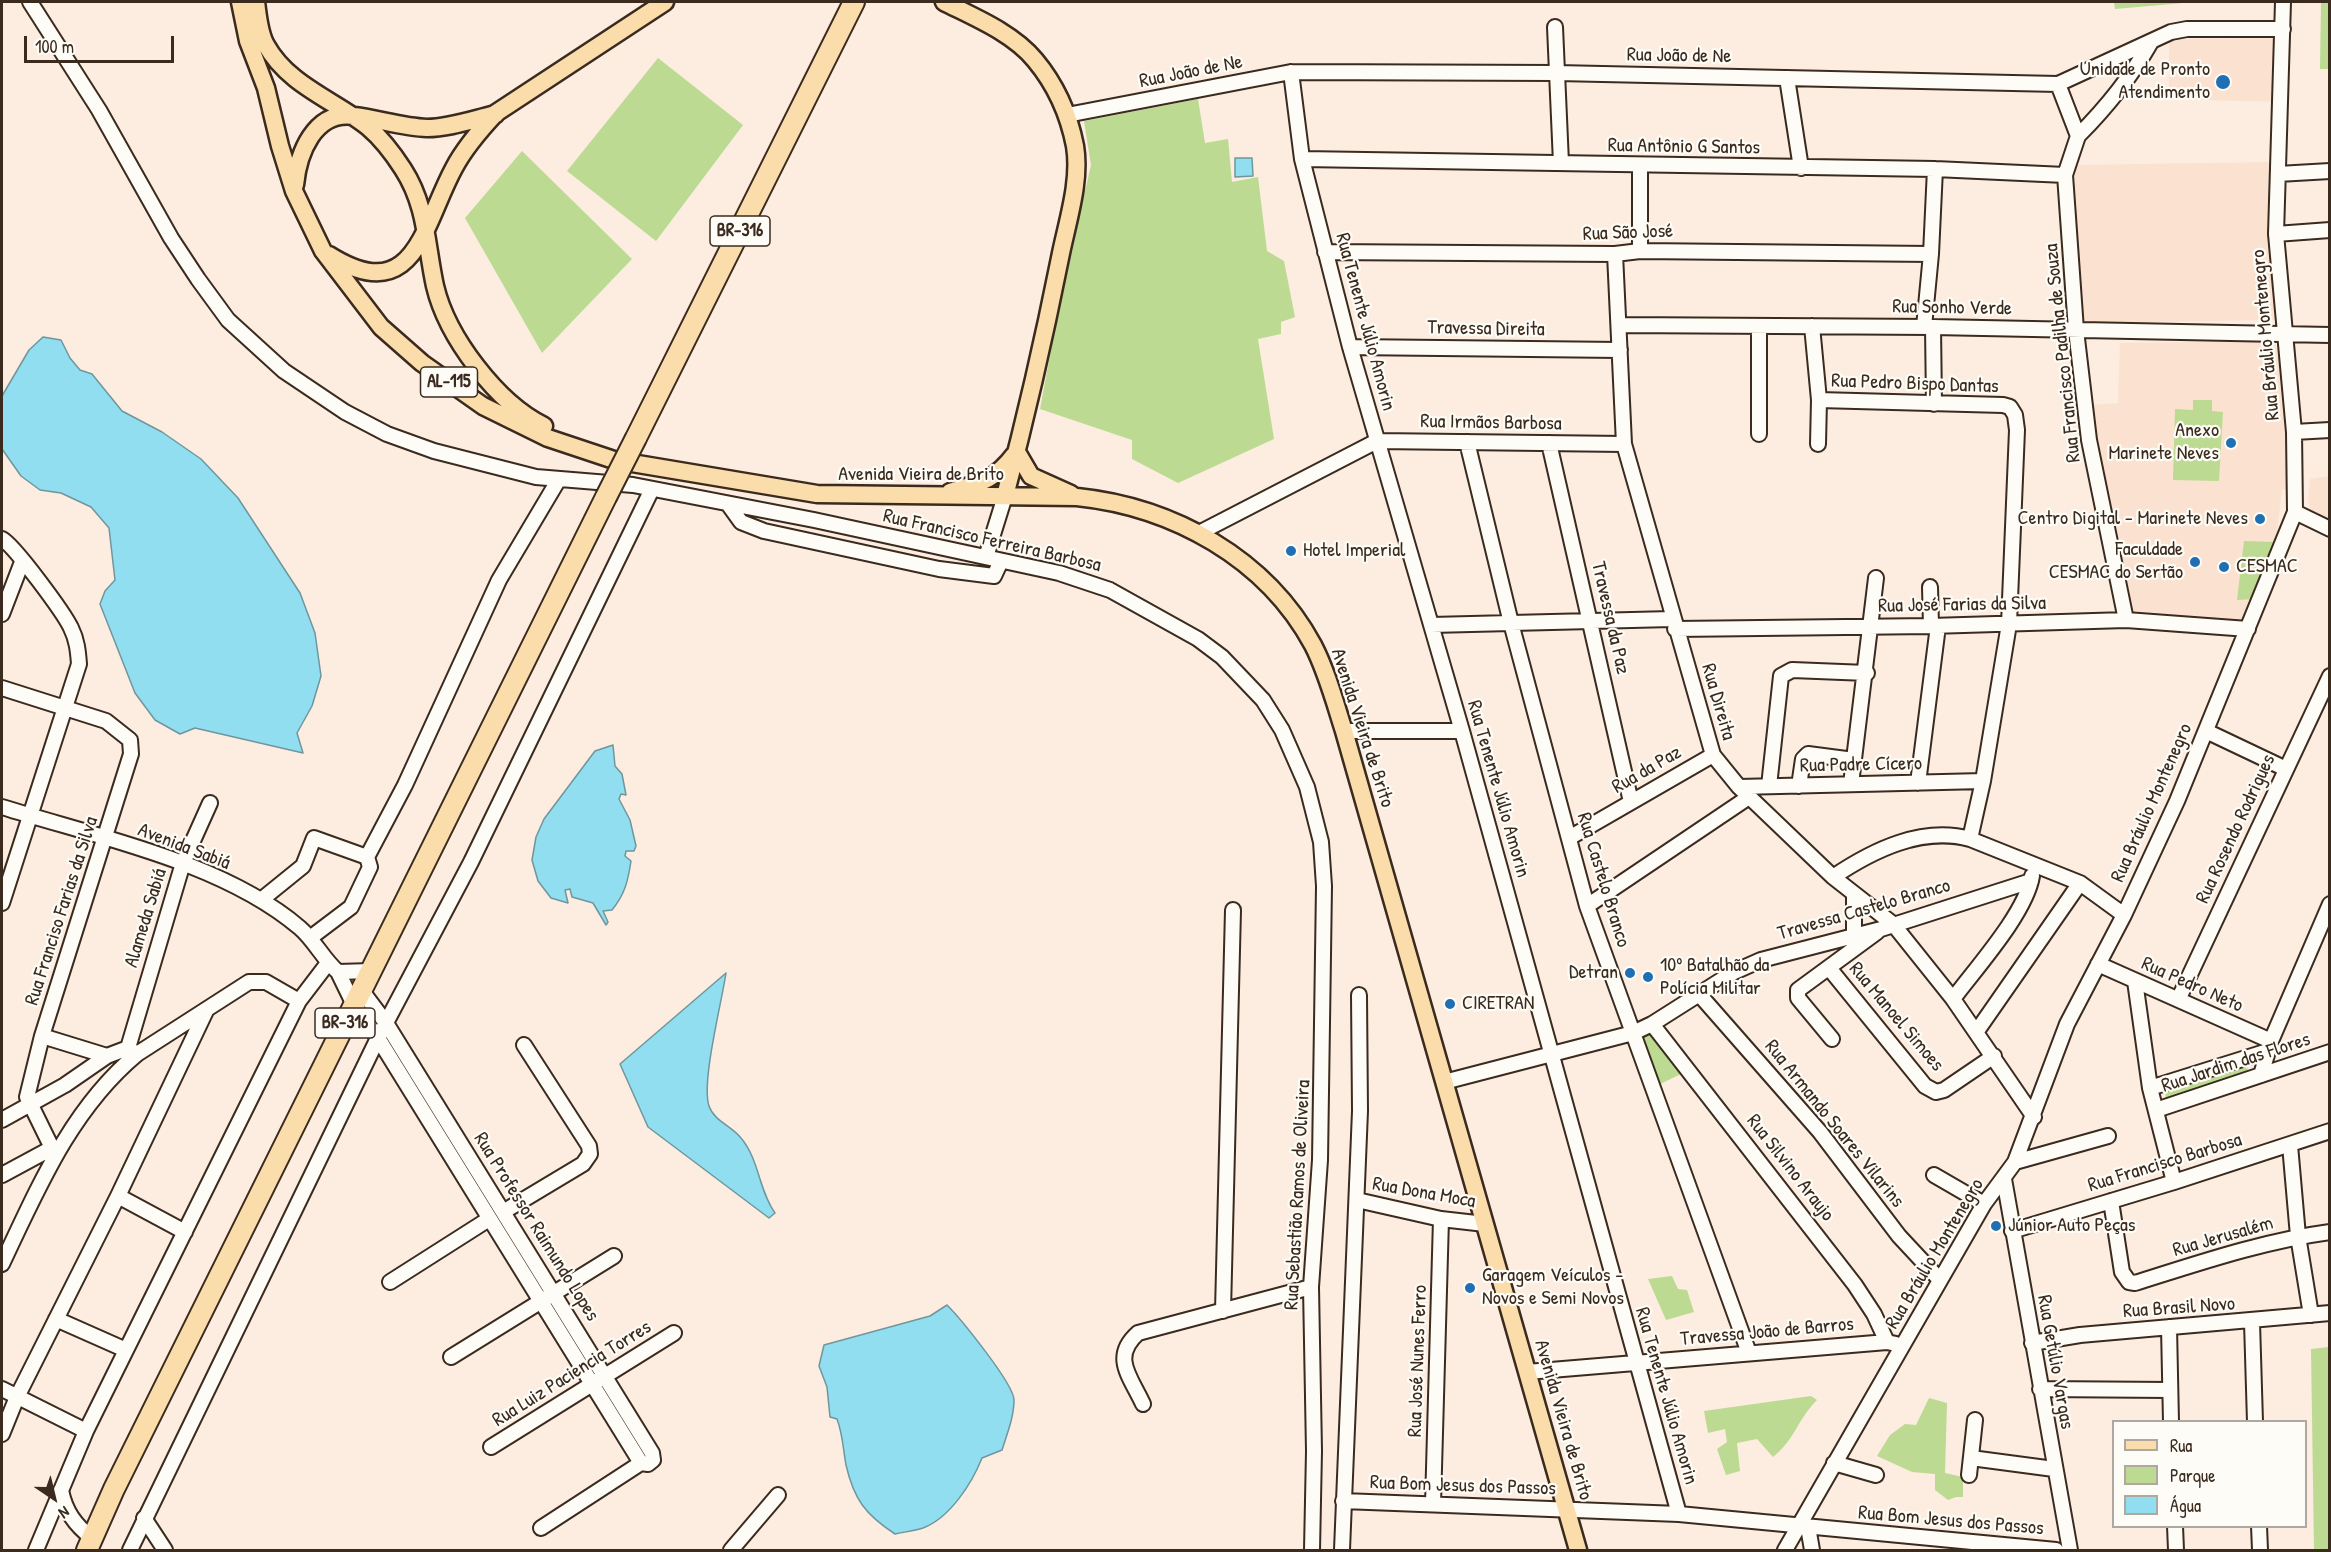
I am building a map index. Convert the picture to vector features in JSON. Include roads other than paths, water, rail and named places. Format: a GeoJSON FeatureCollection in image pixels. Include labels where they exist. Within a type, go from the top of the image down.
{"type":"FeatureCollection","features":[{"type":"Feature","properties":{"kind":"highway","name":"BR-316"},"geometry":{"type":"LineString","coordinates":[[90,1544],[114,1488],[854,2]]}},
{"type":"Feature","properties":{"kind":"main road","name":"AL-115"},"geometry":{"type":"LineString","coordinates":[[240,2],[248,41],[267,88],[280,146],[294,191],[323,251],[363,306],[422,363],[501,417],[548,438],[614,460]]}},
{"type":"Feature","properties":{"kind":"main road"},"geometry":{"type":"LineString","coordinates":[[256,2],[266,44],[279,63],[295,78],[370,129],[404,170],[422,210],[435,287],[443,312],[492,387],[534,421],[614,460]]}},
{"type":"Feature","properties":{"kind":"main road"},"geometry":{"type":"LineString","coordinates":[[323,251],[361,272],[375,273],[394,269],[407,262],[427,229],[454,166],[474,136],[496,113],[665,2]]}},
{"type":"Feature","properties":{"kind":"main road"},"geometry":{"type":"LineString","coordinates":[[843,24],[866,2]]}},
{"type":"Feature","properties":{"kind":"main road"},"geometry":{"type":"LineString","coordinates":[[944,2],[1005,35],[1034,59],[1055,90],[1067,115],[1075,147],[1073,194],[1017,452],[1005,496]]}},
{"type":"Feature","properties":{"kind":"main road"},"geometry":{"type":"LineString","coordinates":[[294,191],[297,165],[311,135],[336,117],[351,115],[391,124],[429,128],[496,113]]}},
{"type":"Feature","properties":{"kind":"main road"},"geometry":{"type":"LineString","coordinates":[[934,497],[987,480],[997,474],[1017,452]]}},
{"type":"Feature","properties":{"kind":"main road"},"geometry":{"type":"LineString","coordinates":[[1017,452],[1031,476],[1077,497]]}},
{"type":"Feature","properties":{"kind":"main road","name":"Avenida Vieira de Brito"},"geometry":{"type":"LineString","coordinates":[[614,460],[817,494],[1077,497],[1118,503],[1157,514],[1199,533],[1247,566],[1292,614],[1320,661],[1344,731],[1568,1509],[1578,1551]]}},
{"type":"Feature","properties":{"kind":"street","name":"Rua Francisco Ferreira Barbosa"},"geometry":{"type":"LineString","coordinates":[[30,2],[99,110],[171,238],[204,287],[236,327],[284,371],[345,412],[387,434],[434,451],[536,477],[633,485],[1059,573],[1110,590],[1180,628],[1222,657],[1263,700],[1282,730],[1307,787],[1320,842]]}},
{"type":"Feature","properties":{"kind":"street","name":"Rua Bráulio Montenegro"},"geometry":{"type":"LineString","coordinates":[[1785,1551],[1803,1526],[1834,1463],[1984,1204],[2015,1162],[2034,1117],[2067,1024],[2124,915],[2206,731],[2295,512],[2294,432],[2283,336],[2276,234],[2283,2]]}},
{"type":"Feature","properties":{"kind":"street"},"geometry":{"type":"LineString","coordinates":[[1555,27],[1561,164]]}},
{"type":"Feature","properties":{"kind":"street","name":"Rua João de Ne"},"geometry":{"type":"LineString","coordinates":[[1067,115],[1291,72],[1557,73],[2058,84],[2171,32],[2187,29],[2283,29]]}},
{"type":"Feature","properties":{"kind":"street"},"geometry":{"type":"LineString","coordinates":[[2058,84],[2078,136],[2100,114],[2137,66],[2151,42]]}},
{"type":"Feature","properties":{"kind":"street","name":"Rua Tenente Júlio Amorin"},"geometry":{"type":"LineString","coordinates":[[1291,72],[1302,159],[1350,347],[1462,731],[1679,1514]]}},
{"type":"Feature","properties":{"kind":"street"},"geometry":{"type":"LineString","coordinates":[[1787,78],[1801,168]]}},
{"type":"Feature","properties":{"kind":"street","name":"Rua Francisco Padilha de Souza"},"geometry":{"type":"LineString","coordinates":[[2078,136],[2065,175],[2076,330],[2090,440],[2126,620]]}},
{"type":"Feature","properties":{"kind":"street","name":"Rua Antônio G Santos"},"geometry":{"type":"LineString","coordinates":[[1302,159],[1935,170],[2065,175]]}},
{"type":"Feature","properties":{"kind":"street"},"geometry":{"type":"LineString","coordinates":[[1640,165],[1640,251]]}},
{"type":"Feature","properties":{"kind":"street"},"geometry":{"type":"LineString","coordinates":[[1934,404],[1929,327],[1935,170]]}},
{"type":"Feature","properties":{"kind":"street"},"geometry":{"type":"LineString","coordinates":[[2278,174],[2330,171]]}},
{"type":"Feature","properties":{"kind":"street"},"geometry":{"type":"LineString","coordinates":[[2276,234],[2330,230]]}},
{"type":"Feature","properties":{"kind":"street","name":"Rua São José"},"geometry":{"type":"LineString","coordinates":[[1325,252],[1615,254],[1640,251],[1931,254]]}},
{"type":"Feature","properties":{"kind":"street","name":"Rua Direita"},"geometry":{"type":"LineString","coordinates":[[1615,254],[1624,444],[1713,755],[1744,792],[1887,927],[1953,999],[2034,1117]]}},
{"type":"Feature","properties":{"kind":"street","name":"Rua Sonho Verde"},"geometry":{"type":"LineString","coordinates":[[1620,325],[1929,327],[2283,336],[2330,335]]}},
{"type":"Feature","properties":{"kind":"street"},"geometry":{"type":"LineString","coordinates":[[1759,326],[1759,434]]}},
{"type":"Feature","properties":{"kind":"street"},"geometry":{"type":"LineString","coordinates":[[1812,326],[1819,400],[1818,444]]}},
{"type":"Feature","properties":{"kind":"street","name":"Travessa Direita"},"geometry":{"type":"LineString","coordinates":[[1350,347],[1620,350]]}},
{"type":"Feature","properties":{"kind":"street","name":"Rua Pedro Bispo Dantas"},"geometry":{"type":"LineString","coordinates":[[1819,400],[2010,407],[2015,415],[2017,430],[2009,624]]}},
{"type":"Feature","properties":{"kind":"street"},"geometry":{"type":"LineString","coordinates":[[2294,432],[2330,430]]}},
{"type":"Feature","properties":{"kind":"street","name":"Rua Irmãos Barbosa"},"geometry":{"type":"LineString","coordinates":[[1199,533],[1377,441],[1624,444]]}},
{"type":"Feature","properties":{"kind":"street","name":"Rua Castelo Branco"},"geometry":{"type":"LineString","coordinates":[[1467,441],[1512,623],[1587,906],[1749,1353]]}},
{"type":"Feature","properties":{"kind":"street","name":"Travessa da Paz"},"geometry":{"type":"LineString","coordinates":[[1550,444],[1630,802]]}},
{"type":"Feature","properties":{"kind":"street"},"geometry":{"type":"LineString","coordinates":[[310,938],[356,900],[370,867],[367,857],[405,784],[499,580],[559,479]]}},
{"type":"Feature","properties":{"kind":"street"},"geometry":{"type":"LineString","coordinates":[[130,1551],[378,1038],[471,862],[652,489]]}},
{"type":"Feature","properties":{"kind":"street"},"geometry":{"type":"LineString","coordinates":[[986,557],[1005,496]]}},
{"type":"Feature","properties":{"kind":"street"},"geometry":{"type":"LineString","coordinates":[[728,504],[741,522],[764,531],[927,566],[993,576],[1001,561]]}},
{"type":"Feature","properties":{"kind":"street"},"geometry":{"type":"LineString","coordinates":[[2295,512],[2330,529]]}},
{"type":"Feature","properties":{"kind":"street"},"geometry":{"type":"LineString","coordinates":[[2,539],[51,597],[71,627],[78,644],[80,664],[2,903]]}},
{"type":"Feature","properties":{"kind":"street"},"geometry":{"type":"LineString","coordinates":[[2,614],[22,562]]}},
{"type":"Feature","properties":{"kind":"street"},"geometry":{"type":"LineString","coordinates":[[1851,784],[1867,673],[1876,578]]}},
{"type":"Feature","properties":{"kind":"street"},"geometry":{"type":"LineString","coordinates":[[1918,783],[1934,626],[1930,587]]}},
{"type":"Feature","properties":{"kind":"street","name":"Rua José Farias da Silva"},"geometry":{"type":"LineString","coordinates":[[1431,625],[1591,621],[1934,626],[2126,620],[2248,629]]}},
{"type":"Feature","properties":{"kind":"street"},"geometry":{"type":"LineString","coordinates":[[1970,839],[1983,781],[2009,624]]}},
{"type":"Feature","properties":{"kind":"street"},"geometry":{"type":"LineString","coordinates":[[1769,786],[1781,676],[1792,670],[1867,673]]}},
{"type":"Feature","properties":{"kind":"street","name":"Rua Rosendo Rodrigues"},"geometry":{"type":"LineString","coordinates":[[2179,998],[2327,685]]}},
{"type":"Feature","properties":{"kind":"street"},"geometry":{"type":"LineString","coordinates":[[2,688],[64,709]]}},
{"type":"Feature","properties":{"kind":"street","name":"Rua Franciso Farias da Silva"},"geometry":{"type":"LineString","coordinates":[[29,1105],[27,1097],[42,1036],[131,754],[130,740],[122,731],[106,721],[64,709]]}},
{"type":"Feature","properties":{"kind":"street"},"geometry":{"type":"LineString","coordinates":[[1344,731],[1462,731]]}},
{"type":"Feature","properties":{"kind":"street"},"geometry":{"type":"LineString","coordinates":[[2206,731],[2286,769]]}},
{"type":"Feature","properties":{"kind":"street"},"geometry":{"type":"LineString","coordinates":[[1799,786],[1803,759],[1808,754],[1854,760]]}},
{"type":"Feature","properties":{"kind":"street","name":"Rua da Paz"},"geometry":{"type":"LineString","coordinates":[[1569,838],[1713,755]]}},
{"type":"Feature","properties":{"kind":"street","name":"Rua Padre Cícero"},"geometry":{"type":"LineString","coordinates":[[1744,792],[1769,786],[1983,781]]}},
{"type":"Feature","properties":{"kind":"street"},"geometry":{"type":"LineString","coordinates":[[1587,906],[1744,792]]}},
{"type":"Feature","properties":{"kind":"street","name":"Alameda Sabiá"},"geometry":{"type":"LineString","coordinates":[[133,1051],[183,863],[210,803]]}},
{"type":"Feature","properties":{"kind":"street","name":"Avenida Sabiá"},"geometry":{"type":"LineString","coordinates":[[2,807],[183,863],[261,900],[310,938],[358,998]]}},
{"type":"Feature","properties":{"kind":"street"},"geometry":{"type":"LineString","coordinates":[[1833,877],[1875,851],[1926,836],[1951,834],[1970,839],[2080,883],[2124,915]]}},
{"type":"Feature","properties":{"kind":"street"},"geometry":{"type":"LineString","coordinates":[[261,900],[303,867],[314,838],[367,857]]}},
{"type":"Feature","properties":{"kind":"street","name":"Rua Sebastião Ramos de Oliveira"},"geometry":{"type":"LineString","coordinates":[[1312,1551],[1314,1451],[1311,1287],[1320,1160],[1326,941],[1320,842]]}},
{"type":"Feature","properties":{"kind":"street"},"geometry":{"type":"LineString","coordinates":[[1953,999],[2006,929],[2031,881],[2033,865]]}},
{"type":"Feature","properties":{"kind":"street","name":"Travessa Castelo Branco"},"geometry":{"type":"LineString","coordinates":[[1444,1082],[1552,1052],[1634,1033],[1734,972],[1761,960],[1887,927],[2031,881]]}},
{"type":"Feature","properties":{"kind":"street"},"geometry":{"type":"LineString","coordinates":[[1977,1031],[2080,883]]}},
{"type":"Feature","properties":{"kind":"street"},"geometry":{"type":"LineString","coordinates":[[1854,895],[1854,936]]}},
{"type":"Feature","properties":{"kind":"street"},"geometry":{"type":"LineString","coordinates":[[2261,1075],[2270,1046],[2330,904]]}},
{"type":"Feature","properties":{"kind":"street"},"geometry":{"type":"LineString","coordinates":[[1223,1311],[1233,910]]}},
{"type":"Feature","properties":{"kind":"street"},"geometry":{"type":"LineString","coordinates":[[1832,1039],[1797,994],[1798,990],[1887,927]]}},
{"type":"Feature","properties":{"kind":"street","name":"Rua Pedro Neto"},"geometry":{"type":"LineString","coordinates":[[2098,964],[2179,998],[2270,1046]]}},
{"type":"Feature","properties":{"kind":"street"},"geometry":{"type":"LineString","coordinates":[[36,1551],[86,1431],[299,1001],[333,968],[371,970]]}},
{"type":"Feature","properties":{"kind":"street","name":"Rua Manoel Simoes"},"geometry":{"type":"LineString","coordinates":[[1829,968],[1925,1086],[1936,1092],[1944,1090],[1994,1056]]}},
{"type":"Feature","properties":{"kind":"street"},"geometry":{"type":"LineString","coordinates":[[2,1120],[65,1085],[107,1056],[133,1051],[206,1011],[240,986],[257,981],[299,1001]]}},
{"type":"Feature","properties":{"kind":"street"},"geometry":{"type":"LineString","coordinates":[[2135,981],[2150,1088],[2174,1182]]}},
{"type":"Feature","properties":{"kind":"street","name":"Rua Armando Soares Vilarins"},"geometry":{"type":"LineString","coordinates":[[1698,993],[1820,1132],[1899,1236],[1940,1280]]}},
{"type":"Feature","properties":{"kind":"street"},"geometry":{"type":"LineString","coordinates":[[1342,1551],[1360,1111],[1359,995]]}},
{"type":"Feature","properties":{"kind":"street","name":"Rua Professor Raimundo Lopes"},"geometry":{"type":"LineString","coordinates":[[358,998],[386,1023],[652,1453],[653,1460],[648,1464],[641,1463],[591,1385],[378,1038],[358,998]]}},
{"type":"Feature","properties":{"kind":"street"},"geometry":{"type":"LineString","coordinates":[[2,1434],[17,1397],[118,1196],[206,1011]]}},
{"type":"Feature","properties":{"kind":"street","name":"Rua Silvino Araujo"},"geometry":{"type":"LineString","coordinates":[[1652,1024],[1855,1285],[1874,1314],[1887,1342]]}},
{"type":"Feature","properties":{"kind":"street"},"geometry":{"type":"LineString","coordinates":[[42,1036],[107,1056]]}},
{"type":"Feature","properties":{"kind":"street"},"geometry":{"type":"LineString","coordinates":[[503,1212],[583,1164],[590,1154],[589,1146],[524,1045]]}},
{"type":"Feature","properties":{"kind":"street","name":"Rua Jardim das Flores"},"geometry":{"type":"LineString","coordinates":[[2150,1088],[2270,1046]]}},
{"type":"Feature","properties":{"kind":"street"},"geometry":{"type":"LineString","coordinates":[[2,1264],[55,1148],[133,1051]]}},
{"type":"Feature","properties":{"kind":"street","name":"Rua Jardim das Flores"},"geometry":{"type":"LineString","coordinates":[[2156,1110],[2330,1052]]}},
{"type":"Feature","properties":{"kind":"street"},"geometry":{"type":"LineString","coordinates":[[29,1105],[55,1148]]}},
{"type":"Feature","properties":{"kind":"street","name":"Rua Francisco Barbosa"},"geometry":{"type":"LineString","coordinates":[[2012,1231],[2174,1182],[2330,1131]]}},
{"type":"Feature","properties":{"kind":"street"},"geometry":{"type":"LineString","coordinates":[[2015,1162],[2108,1136]]}},
{"type":"Feature","properties":{"kind":"street"},"geometry":{"type":"LineString","coordinates":[[2290,1144],[2298,1236],[2311,1315]]}},
{"type":"Feature","properties":{"kind":"street"},"geometry":{"type":"LineString","coordinates":[[2,1175],[55,1148]]}},
{"type":"Feature","properties":{"kind":"street"},"geometry":{"type":"LineString","coordinates":[[1934,1175],[1984,1204]]}},
{"type":"Feature","properties":{"kind":"street","name":"Rua Getúlio Vargas"},"geometry":{"type":"LineString","coordinates":[[2004,1179],[2070,1551]]}},
{"type":"Feature","properties":{"kind":"street"},"geometry":{"type":"LineString","coordinates":[[118,1196],[185,1232]]}},
{"type":"Feature","properties":{"kind":"street","name":"Rua Dona Moca"},"geometry":{"type":"LineString","coordinates":[[1356,1200],[1441,1219],[1485,1224]]}},
{"type":"Feature","properties":{"kind":"street","name":"Rua Jerusalém"},"geometry":{"type":"LineString","coordinates":[[2111,1201],[2122,1272],[2129,1282],[2135,1283],[2242,1250],[2298,1236],[2330,1232]]}},
{"type":"Feature","properties":{"kind":"street"},"geometry":{"type":"LineString","coordinates":[[390,1282],[489,1219]]}},
{"type":"Feature","properties":{"kind":"street","name":"Rua José Nunes Ferro"},"geometry":{"type":"LineString","coordinates":[[1433,1504],[1441,1219]]}},
{"type":"Feature","properties":{"kind":"street"},"geometry":{"type":"LineString","coordinates":[[451,1357],[614,1256]]}},
{"type":"Feature","properties":{"kind":"street"},"geometry":{"type":"LineString","coordinates":[[1143,1404],[1123,1361],[1126,1344],[1138,1333],[1311,1287]]}},
{"type":"Feature","properties":{"kind":"street","name":"Rua Brasil Novo"},"geometry":{"type":"LineString","coordinates":[[2032,1343],[2080,1335],[2252,1322],[2330,1313]]}},
{"type":"Feature","properties":{"kind":"street"},"geometry":{"type":"LineString","coordinates":[[56,1319],[126,1350]]}},
{"type":"Feature","properties":{"kind":"street"},"geometry":{"type":"LineString","coordinates":[[2252,1322],[2255,1420]]}},
{"type":"Feature","properties":{"kind":"street"},"geometry":{"type":"LineString","coordinates":[[2169,1327],[2171,1420]]}},
{"type":"Feature","properties":{"kind":"street","name":"Rua Luiz Paciencia Torres"},"geometry":{"type":"LineString","coordinates":[[491,1447],[674,1333]]}},
{"type":"Feature","properties":{"kind":"street","name":"Travessa João de Barros"},"geometry":{"type":"LineString","coordinates":[[1527,1372],[1887,1342],[1902,1346]]}},
{"type":"Feature","properties":{"kind":"street"},"geometry":{"type":"LineString","coordinates":[[2,1389],[86,1431]]}},
{"type":"Feature","properties":{"kind":"street"},"geometry":{"type":"LineString","coordinates":[[2040,1389],[2170,1390]]}},
{"type":"Feature","properties":{"kind":"street"},"geometry":{"type":"LineString","coordinates":[[1969,1474],[1975,1420]]}},
{"type":"Feature","properties":{"kind":"street"},"geometry":{"type":"LineString","coordinates":[[1971,1458],[2054,1469]]}},
{"type":"Feature","properties":{"kind":"street"},"geometry":{"type":"LineString","coordinates":[[541,1528],[641,1463]]}},
{"type":"Feature","properties":{"kind":"street"},"geometry":{"type":"LineString","coordinates":[[1834,1463],[1876,1475]]}},
{"type":"Feature","properties":{"kind":"street"},"geometry":{"type":"LineString","coordinates":[[61,1490],[64,1503],[73,1521],[90,1544]]}},
{"type":"Feature","properties":{"kind":"street"},"geometry":{"type":"LineString","coordinates":[[731,1551],[778,1495]]}},
{"type":"Feature","properties":{"kind":"street","name":"Rua Bom Jesus dos Passos"},"geometry":{"type":"LineString","coordinates":[[1343,1501],[1679,1514],[1803,1526],[1966,1546],[2056,1551]]}},
{"type":"Feature","properties":{"kind":"street"},"geometry":{"type":"LineString","coordinates":[[144,1518],[165,1551]]}},
{"type":"Feature","properties":{"kind":"street"},"geometry":{"type":"LineString","coordinates":[[1803,1526],[1812,1551]]}},
{"type":"Feature","properties":{"kind":"street"},"geometry":{"type":"LineString","coordinates":[[2175,1528],[2176,1551]]}},
{"type":"Feature","properties":{"kind":"street"},"geometry":{"type":"LineString","coordinates":[[2259,1528],[2260,1551]]}},
{"type":"Feature","properties":{"kind":"water"},"geometry":{"type":"Polygon","coordinates":[[[1235,158],[1252,158],[1253,176],[1235,177],[1235,158]]]}},
{"type":"Feature","properties":{"kind":"water"},"geometry":{"type":"Polygon","coordinates":[[[43,337],[61,340],[70,358],[80,370],[92,374],[122,411],[162,432],[201,459],[238,498],[300,593],[315,633],[321,676],[312,706],[297,733],[303,753],[195,728],[180,734],[155,720],[135,693],[100,604],[105,591],[115,580],[109,528],[91,507],[61,493],[40,490],[21,476],[2,449],[2,396],[29,350],[43,337]]]}},
{"type":"Feature","properties":{"kind":"water"},"geometry":{"type":"Polygon","coordinates":[[[613,745],[615,766],[622,774],[626,795],[621,794],[619,799],[630,820],[636,846],[634,851],[626,851],[625,856],[631,861],[623,893],[612,910],[603,911],[608,922],[606,925],[593,903],[572,897],[570,889],[565,890],[568,903],[551,898],[538,881],[532,860],[536,837],[544,819],[595,751],[613,745]]]}},
{"type":"Feature","properties":{"kind":"water"},"geometry":{"type":"Polygon","coordinates":[[[726,973],[710,1061],[707,1095],[711,1111],[737,1134],[752,1155],[765,1195],[775,1213],[769,1218],[648,1127],[620,1064],[726,973]]]}},
{"type":"Feature","properties":{"kind":"water"},"geometry":{"type":"Polygon","coordinates":[[[947,1305],[996,1366],[1012,1392],[1014,1406],[1012,1419],[1002,1450],[982,1458],[966,1488],[951,1508],[923,1528],[895,1534],[876,1520],[857,1497],[849,1477],[837,1419],[830,1417],[827,1387],[819,1366],[824,1345],[930,1316],[947,1305]]]}},
{"type":"Feature","properties":{"kind":"place","name":"Unidade de Pronto Atendimento"},"geometry":{"type":"Point","coordinates":[2223,82]}},
{"type":"Feature","properties":{"kind":"place","name":"Anexo Marinete Neves"},"geometry":{"type":"Point","coordinates":[2231,443]}},
{"type":"Feature","properties":{"kind":"place","name":"Centro Digital - Marinete Neves"},"geometry":{"type":"Point","coordinates":[2260,519]}},
{"type":"Feature","properties":{"kind":"place","name":"Hotel Imperial"},"geometry":{"type":"Point","coordinates":[1291,551]}},
{"type":"Feature","properties":{"kind":"place","name":"Faculdade CESMAC do Sertão"},"geometry":{"type":"Point","coordinates":[2195,562]}},
{"type":"Feature","properties":{"kind":"place","name":"CESMAC"},"geometry":{"type":"Point","coordinates":[2224,567]}},
{"type":"Feature","properties":{"kind":"place","name":"Detran"},"geometry":{"type":"Point","coordinates":[1630,973]}},
{"type":"Feature","properties":{"kind":"place","name":"10º Batalhão da Polícia Militar"},"geometry":{"type":"Point","coordinates":[1648,977]}},
{"type":"Feature","properties":{"kind":"place","name":"CIRETRAN"},"geometry":{"type":"Point","coordinates":[1450,1004]}},
{"type":"Feature","properties":{"kind":"place","name":"Júnior Auto Peças"},"geometry":{"type":"Point","coordinates":[1996,1226]}},
{"type":"Feature","properties":{"kind":"place","name":"Garagem Veículos - Novos e Semi Novos"},"geometry":{"type":"Point","coordinates":[1470,1288]}}]}
